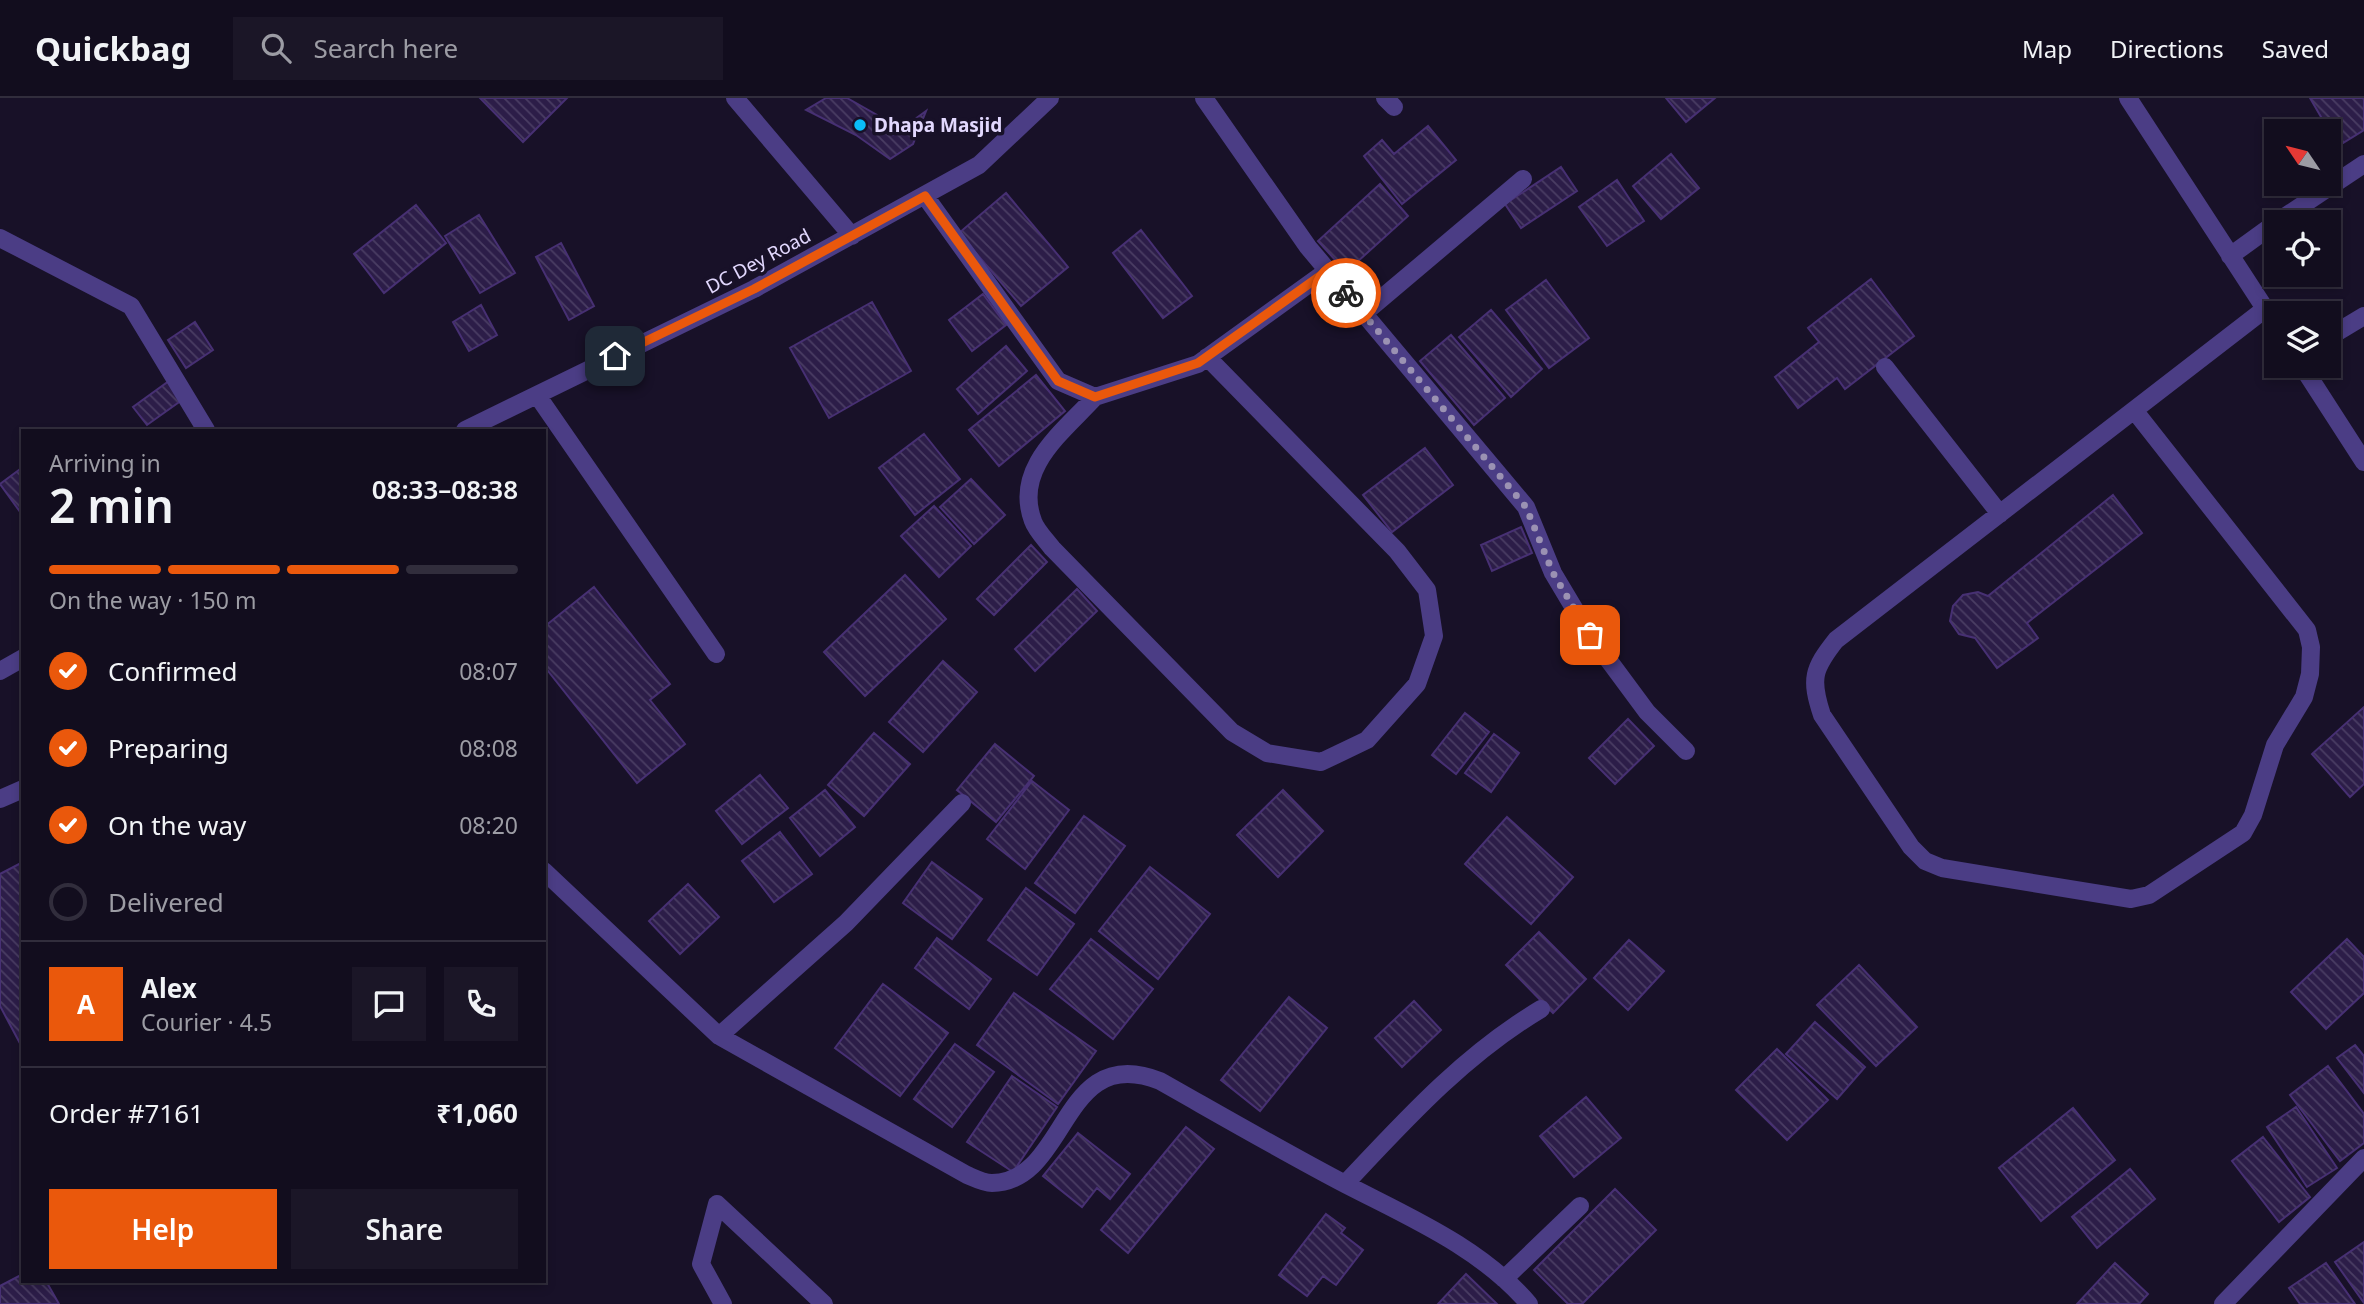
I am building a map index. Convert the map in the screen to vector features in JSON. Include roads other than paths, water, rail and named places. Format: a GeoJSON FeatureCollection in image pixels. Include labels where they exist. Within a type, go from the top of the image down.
{"type":"FeatureCollection","features":[{"type":"Feature","properties":{"kind":"street"},"geometry":{"type":"LineString","coordinates":[[734,98],[852,236]]}},
{"type":"Feature","properties":{"kind":"street","name":"DC Dey Road"},"geometry":{"type":"LineString","coordinates":[[467,429],[754,289],[925,196],[979,165],[1050,98]]}},
{"type":"Feature","properties":{"kind":"street"},"geometry":{"type":"LineString","coordinates":[[1204,98],[1327,271],[1526,507],[1553,573],[1590,635],[1647,712],[1686,751]]}},
{"type":"Feature","properties":{"kind":"street"},"geometry":{"type":"LineString","coordinates":[[2128,98],[2264,307]]}},
{"type":"Feature","properties":{"kind":"street"},"geometry":{"type":"LineString","coordinates":[[2295,210],[2364,163]]}},
{"type":"Feature","properties":{"kind":"street"},"geometry":{"type":"LineString","coordinates":[[1363,314],[1522,179]]}},
{"type":"Feature","properties":{"kind":"street"},"geometry":{"type":"LineString","coordinates":[[925,196],[1058,381],[1095,397]]}},
{"type":"Feature","properties":{"kind":"street"},"geometry":{"type":"LineString","coordinates":[[2230,256],[2264,231]]}},
{"type":"Feature","properties":{"kind":"street"},"geometry":{"type":"LineString","coordinates":[[0,238],[131,306],[205,429]]}},
{"type":"Feature","properties":{"kind":"street"},"geometry":{"type":"LineString","coordinates":[[1207,357],[1397,551],[1427,590],[1434,636],[1418,684],[1367,740],[1321,762],[1267,753],[1232,732],[1052,548],[1033,522],[1027,485],[1034,466],[1095,397],[1198,363],[1327,271]]}},
{"type":"Feature","properties":{"kind":"street"},"geometry":{"type":"LineString","coordinates":[[2134,410],[2306,630],[2311,647],[2310,674],[2304,697],[2275,745],[2253,815],[2243,833],[2149,894],[2132,899],[1942,868],[1925,861],[1911,847],[1822,715],[1814,691],[1815,670],[1836,640],[2000,514],[2134,410],[2264,310]]}},
{"type":"Feature","properties":{"kind":"street"},"geometry":{"type":"LineString","coordinates":[[2341,330],[2364,316]]}},
{"type":"Feature","properties":{"kind":"street"},"geometry":{"type":"LineString","coordinates":[[1885,367],[2000,514]]}},
{"type":"Feature","properties":{"kind":"street"},"geometry":{"type":"LineString","coordinates":[[2310,378],[2364,462]]}},
{"type":"Feature","properties":{"kind":"street"},"geometry":{"type":"LineString","coordinates":[[537,395],[716,654]]}},
{"type":"Feature","properties":{"kind":"street"},"geometry":{"type":"LineString","coordinates":[[0,671],[21,659]]}},
{"type":"Feature","properties":{"kind":"street"},"geometry":{"type":"LineString","coordinates":[[0,799],[21,790]]}},
{"type":"Feature","properties":{"kind":"street"},"geometry":{"type":"LineString","coordinates":[[719,1036],[846,923],[962,803]]}},
{"type":"Feature","properties":{"kind":"street"},"geometry":{"type":"LineString","coordinates":[[546,874],[719,1036],[967,1175],[990,1184],[1010,1180],[1027,1171],[1091,1087],[1115,1073],[1137,1072],[1160,1081],[1345,1184],[1445,1235],[1504,1279],[1529,1304]]}},
{"type":"Feature","properties":{"kind":"street"},"geometry":{"type":"LineString","coordinates":[[1345,1184],[1420,1103],[1504,1031],[1541,1009]]}},
{"type":"Feature","properties":{"kind":"street"},"geometry":{"type":"LineString","coordinates":[[2223,1304],[2364,1158]]}},
{"type":"Feature","properties":{"kind":"street"},"geometry":{"type":"LineString","coordinates":[[723,1304],[701,1265],[717,1204],[824,1304]]}},
{"type":"Feature","properties":{"kind":"street"},"geometry":{"type":"LineString","coordinates":[[1504,1279],[1580,1206]]}},
{"type":"Feature","properties":{"kind":"place","name":"Dhapa Masjid"},"geometry":{"type":"Point","coordinates":[860,125]}}]}
